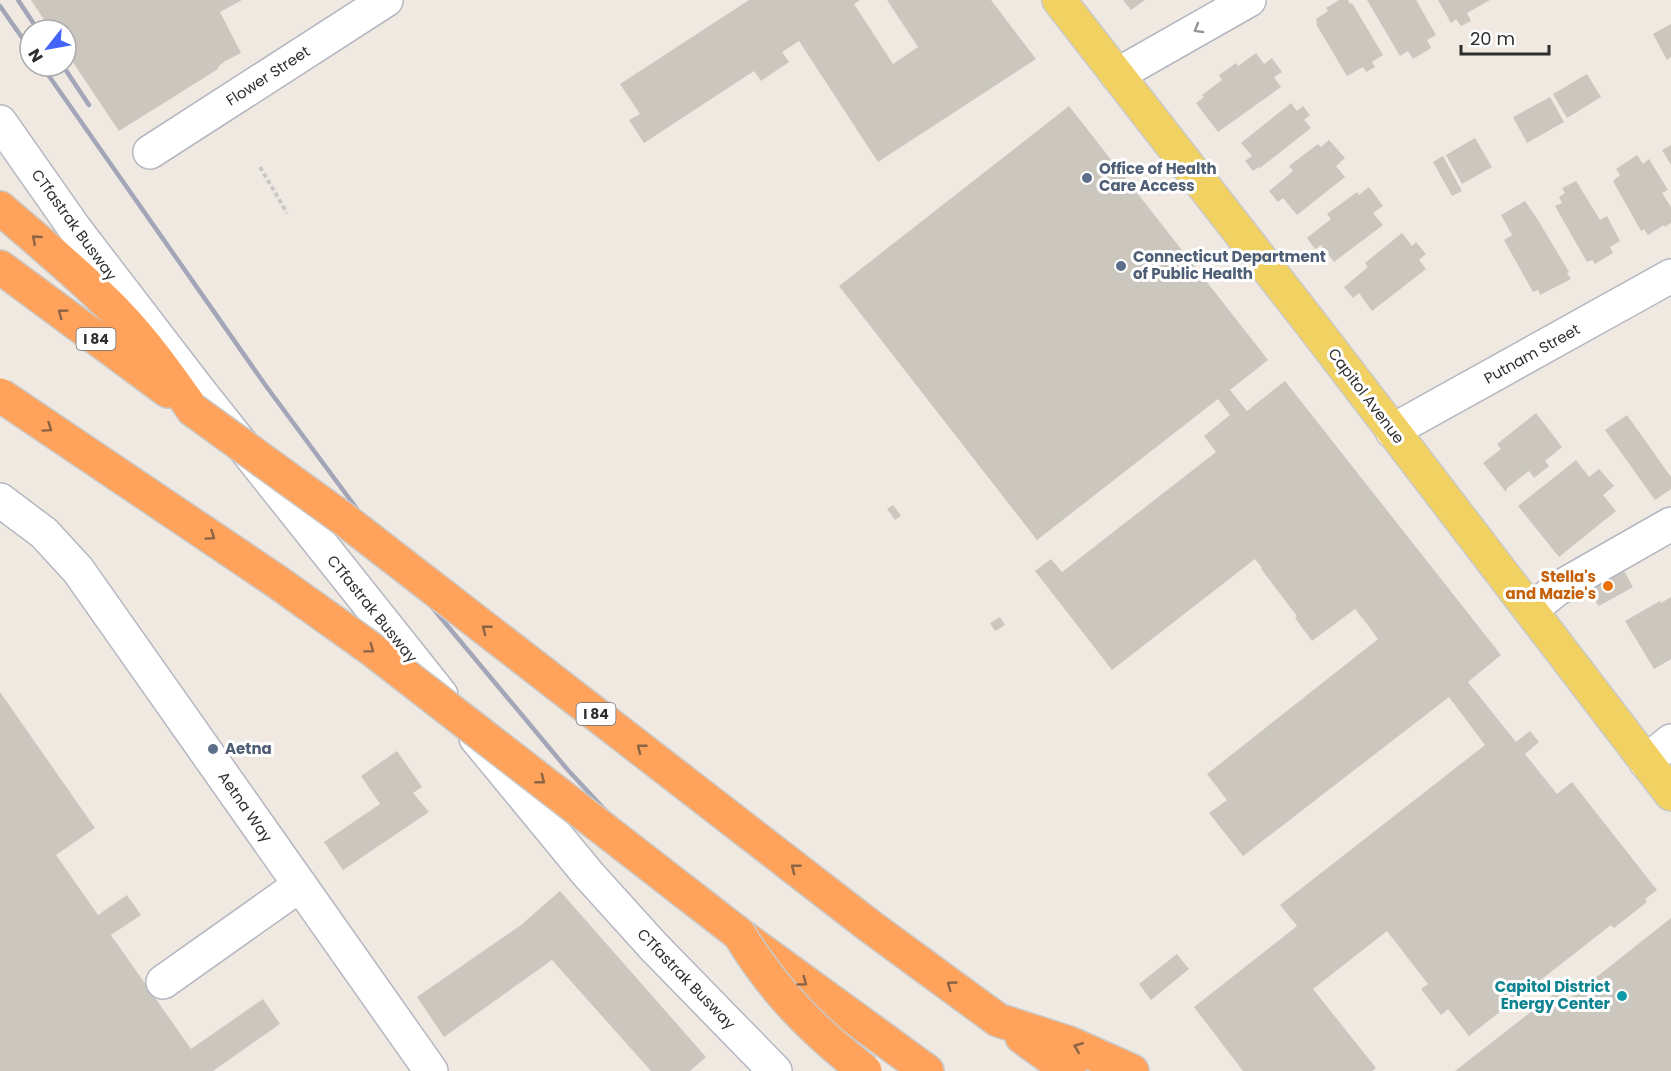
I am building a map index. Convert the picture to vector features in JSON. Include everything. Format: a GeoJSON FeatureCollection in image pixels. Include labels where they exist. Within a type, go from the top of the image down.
{"type":"FeatureCollection","features":[{"type":"Feature","properties":{"kind":"highway"},"geometry":{"type":"LineString","coordinates":[[0,208],[73,271],[117,313],[158,361],[194,410]]}},
{"type":"Feature","properties":{"kind":"highway","name":"I 84"},"geometry":{"type":"LineString","coordinates":[[0,267],[345,520],[862,920],[1069,1071]]}},
{"type":"Feature","properties":{"kind":"highway"},"geometry":{"type":"LineString","coordinates":[[0,395],[257,568],[370,648],[740,934],[927,1071]]}},
{"type":"Feature","properties":{"kind":"highway"},"geometry":{"type":"LineString","coordinates":[[740,934],[783,997],[808,1024],[865,1071]]}},
{"type":"Feature","properties":{"kind":"highway"},"geometry":{"type":"LineString","coordinates":[[998,1020],[1069,1043],[1132,1071]]}},
{"type":"Feature","properties":{"kind":"main road","name":"Capitol Avenue"},"geometry":{"type":"LineString","coordinates":[[1059,0],[1319,334],[1671,794]]}},
{"type":"Feature","properties":{"kind":"street","name":"Flower Street"},"geometry":{"type":"LineString","coordinates":[[150,152],[386,0]]}},
{"type":"Feature","properties":{"kind":"street"},"geometry":{"type":"LineString","coordinates":[[1117,75],[1249,0]]}},
{"type":"Feature","properties":{"kind":"street","name":"CTfastrak Busway"},"geometry":{"type":"LineString","coordinates":[[0,122],[75,229],[193,383],[522,795],[654,947],[775,1071]]}},
{"type":"Feature","properties":{"kind":"street","name":"Putnam Street"},"geometry":{"type":"LineString","coordinates":[[1392,431],[1671,276]]}},
{"type":"Feature","properties":{"kind":"street","name":"Aetna Way"},"geometry":{"type":"LineString","coordinates":[[0,500],[44,533],[78,570],[431,1071]]}},
{"type":"Feature","properties":{"kind":"street"},"geometry":{"type":"LineString","coordinates":[[1531,610],[1557,589],[1671,524]]}},
{"type":"Feature","properties":{"kind":"street"},"geometry":{"type":"LineString","coordinates":[[1646,762],[1671,741]]}},
{"type":"Feature","properties":{"kind":"street"},"geometry":{"type":"LineString","coordinates":[[163,982],[300,885]]}},
{"type":"Feature","properties":{"kind":"path"},"geometry":{"type":"LineString","coordinates":[[260,167],[287,213]]}},
{"type":"Feature","properties":{"kind":"building"},"geometry":{"type":"Polygon","coordinates":[[[31,0],[242,0],[220,12],[241,53],[225,61],[218,69],[119,131],[78,70],[78,18],[43,18],[31,0]]]}},
{"type":"Feature","properties":{"kind":"building"},"geometry":{"type":"Polygon","coordinates":[[[749,0],[860,0],[854,4],[893,64],[918,47],[887,0],[991,0],[1036,59],[878,162],[799,41],[782,52],[789,62],[761,81],[754,71],[644,143],[629,120],[640,114],[620,84],[749,0]]]}},
{"type":"Feature","properties":{"kind":"building"},"geometry":{"type":"Polygon","coordinates":[[[1123,0],[1145,0],[1131,10],[1123,0]]]}},
{"type":"Feature","properties":{"kind":"building"},"geometry":{"type":"Polygon","coordinates":[[[1339,0],[1348,0],[1350,4],[1352,3],[1383,55],[1372,62],[1375,67],[1366,72],[1363,67],[1347,76],[1316,24],[1316,19],[1328,11],[1326,8],[1339,0]]]}},
{"type":"Feature","properties":{"kind":"building"},"geometry":{"type":"Polygon","coordinates":[[[1367,0],[1416,0],[1436,35],[1427,40],[1431,48],[1413,59],[1408,51],[1400,56],[1367,0]]]}},
{"type":"Feature","properties":{"kind":"building"},"geometry":{"type":"Polygon","coordinates":[[[1438,0],[1490,0],[1467,13],[1471,21],[1461,26],[1456,19],[1451,23],[1438,0]]]}},
{"type":"Feature","properties":{"kind":"building"},"geometry":{"type":"Polygon","coordinates":[[[1671,24],[1671,57],[1667,60],[1653,34],[1671,24]]]}},
{"type":"Feature","properties":{"kind":"building"},"geometry":{"type":"Polygon","coordinates":[[[1256,53],[1264,64],[1272,58],[1282,72],[1274,77],[1281,87],[1218,132],[1196,103],[1204,97],[1202,95],[1222,80],[1219,75],[1236,63],[1238,66],[1256,53]]]}},
{"type":"Feature","properties":{"kind":"building"},"geometry":{"type":"Polygon","coordinates":[[[1587,74],[1601,97],[1567,118],[1553,94],[1587,74]]]}},
{"type":"Feature","properties":{"kind":"building"},"geometry":{"type":"Polygon","coordinates":[[[1550,97],[1564,122],[1527,143],[1513,117],[1550,97]]]}},
{"type":"Feature","properties":{"kind":"building"},"geometry":{"type":"Polygon","coordinates":[[[1291,103],[1297,111],[1303,106],[1310,115],[1304,120],[1311,128],[1253,171],[1245,161],[1252,156],[1241,143],[1291,103]]]}},
{"type":"Feature","properties":{"kind":"building"},"geometry":{"type":"Polygon","coordinates":[[[1069,106],[1268,360],[1230,390],[1247,411],[1285,381],[1501,655],[1468,682],[1516,742],[1530,731],[1539,742],[1525,754],[1557,794],[1572,782],[1657,890],[1645,899],[1647,902],[1614,928],[1611,925],[1469,1036],[1448,1009],[1441,1015],[1421,989],[1428,984],[1387,931],[1313,989],[1376,1068],[1372,1071],[1243,1071],[1194,1007],[1297,926],[1280,905],[1485,745],[1449,697],[1243,856],[1209,813],[1227,800],[1207,774],[1378,639],[1355,609],[1312,641],[1295,618],[1297,616],[1255,559],[1112,670],[1035,571],[1051,559],[1062,572],[1216,452],[1204,436],[1230,415],[1218,399],[1037,540],[839,286],[1069,106]]]}},
{"type":"Feature","properties":{"kind":"building"},"geometry":{"type":"Polygon","coordinates":[[[1475,138],[1492,167],[1462,184],[1446,155],[1475,138]]]}},
{"type":"Feature","properties":{"kind":"building"},"geometry":{"type":"Polygon","coordinates":[[[1329,140],[1345,158],[1336,166],[1345,177],[1297,215],[1283,198],[1278,202],[1269,191],[1293,171],[1289,166],[1318,144],[1321,147],[1329,140]]]}},
{"type":"Feature","properties":{"kind":"building"},"geometry":{"type":"Polygon","coordinates":[[[1671,145],[1671,165],[1662,150],[1671,145]]]}},
{"type":"Feature","properties":{"kind":"building"},"geometry":{"type":"Polygon","coordinates":[[[1637,155],[1643,164],[1649,159],[1668,190],[1662,193],[1671,207],[1671,223],[1648,235],[1644,229],[1641,231],[1613,181],[1620,175],[1616,169],[1637,155]]]}},
{"type":"Feature","properties":{"kind":"building"},"geometry":{"type":"Polygon","coordinates":[[[1443,156],[1462,191],[1452,196],[1433,162],[1443,156]]]}},
{"type":"Feature","properties":{"kind":"building"},"geometry":{"type":"Polygon","coordinates":[[[1576,181],[1600,220],[1607,216],[1620,241],[1610,247],[1613,253],[1595,264],[1592,260],[1587,262],[1555,206],[1562,203],[1559,197],[1565,193],[1562,188],[1576,181]]]}},
{"type":"Feature","properties":{"kind":"building"},"geometry":{"type":"Polygon","coordinates":[[[1369,187],[1383,206],[1373,213],[1383,225],[1334,262],[1321,245],[1315,249],[1307,238],[1331,219],[1327,214],[1357,192],[1359,195],[1369,187]]]}},
{"type":"Feature","properties":{"kind":"building"},"geometry":{"type":"Polygon","coordinates":[[[1525,201],[1569,272],[1567,273],[1571,279],[1540,295],[1538,290],[1533,292],[1504,240],[1512,235],[1501,215],[1525,201]]]}},
{"type":"Feature","properties":{"kind":"building"},"geometry":{"type":"Polygon","coordinates":[[[1402,233],[1412,246],[1416,242],[1426,254],[1419,260],[1426,269],[1372,311],[1359,293],[1353,298],[1344,287],[1368,267],[1365,263],[1402,233]]]}},
{"type":"Feature","properties":{"kind":"building"},"geometry":{"type":"Polygon","coordinates":[[[1536,413],[1562,447],[1545,461],[1549,466],[1534,478],[1529,471],[1507,488],[1506,492],[1483,463],[1501,449],[1497,444],[1536,413]]]}},
{"type":"Feature","properties":{"kind":"building"},"geometry":{"type":"Polygon","coordinates":[[[1627,415],[1671,477],[1671,489],[1655,500],[1605,430],[1627,415]]]}},
{"type":"Feature","properties":{"kind":"building"},"geometry":{"type":"Polygon","coordinates":[[[1576,460],[1589,477],[1599,469],[1614,486],[1603,495],[1616,511],[1559,557],[1518,506],[1576,460]]]}},
{"type":"Feature","properties":{"kind":"building"},"geometry":{"type":"Polygon","coordinates":[[[893,505],[901,516],[895,520],[887,509],[893,505]]]}},
{"type":"Feature","properties":{"kind":"building","name":"Stella's and Mazie's"},"geometry":{"type":"Polygon","coordinates":[[[1620,564],[1633,587],[1599,606],[1583,585],[1620,564]]]}},
{"type":"Feature","properties":{"kind":"building"},"geometry":{"type":"Polygon","coordinates":[[[1671,597],[1671,659],[1654,669],[1625,621],[1671,597]]]}},
{"type":"Feature","properties":{"kind":"building"},"geometry":{"type":"Polygon","coordinates":[[[1000,617],[1005,625],[995,631],[990,623],[1000,617]]]}},
{"type":"Feature","properties":{"kind":"building"},"geometry":{"type":"Polygon","coordinates":[[[0,692],[95,828],[56,855],[98,915],[127,895],[141,915],[111,935],[191,1049],[263,999],[280,1024],[213,1071],[0,1071],[0,692]]]}},
{"type":"Feature","properties":{"kind":"building"},"geometry":{"type":"Polygon","coordinates":[[[397,751],[422,787],[413,793],[429,812],[343,870],[324,842],[380,804],[361,776],[397,751]]]}},
{"type":"Feature","properties":{"kind":"building"},"geometry":{"type":"Polygon","coordinates":[[[560,891],[706,1057],[690,1071],[651,1071],[552,960],[444,1037],[417,997],[521,925],[560,891]]]}},
{"type":"Feature","properties":{"kind":"building","name":"Capitol District Energy Center"},"geometry":{"type":"Polygon","coordinates":[[[1671,918],[1671,1071],[1455,1071],[1559,990],[1570,998],[1671,918]]]}},
{"type":"Feature","properties":{"kind":"building"},"geometry":{"type":"Polygon","coordinates":[[[1177,954],[1189,969],[1151,1000],[1139,984],[1177,954]]]}},
{"type":"Feature","properties":{"kind":"railway"},"geometry":{"type":"LineString","coordinates":[[18,0],[30,18]]}},
{"type":"Feature","properties":{"kind":"railway"},"geometry":{"type":"LineString","coordinates":[[0,6],[18,32]]}},
{"type":"Feature","properties":{"kind":"railway"},"geometry":{"type":"LineString","coordinates":[[50,78],[266,386],[411,582],[567,769],[733,948],[859,1071]]}},
{"type":"Feature","properties":{"kind":"railway"},"geometry":{"type":"LineString","coordinates":[[71,78],[89,105]]}},
{"type":"Feature","properties":{"kind":"place","name":"Office of Health Care Access"},"geometry":{"type":"Point","coordinates":[1087,178]}},
{"type":"Feature","properties":{"kind":"place","name":"Connecticut Department of Public Health"},"geometry":{"type":"Point","coordinates":[1121,266]}},
{"type":"Feature","properties":{"kind":"place","name":"Stella's and Mazie's"},"geometry":{"type":"Point","coordinates":[1608,586]}},
{"type":"Feature","properties":{"kind":"place","name":"Aetna"},"geometry":{"type":"Point","coordinates":[213,749]}},
{"type":"Feature","properties":{"kind":"place","name":"Capitol District Energy Center"},"geometry":{"type":"Point","coordinates":[1622,996]}}]}
